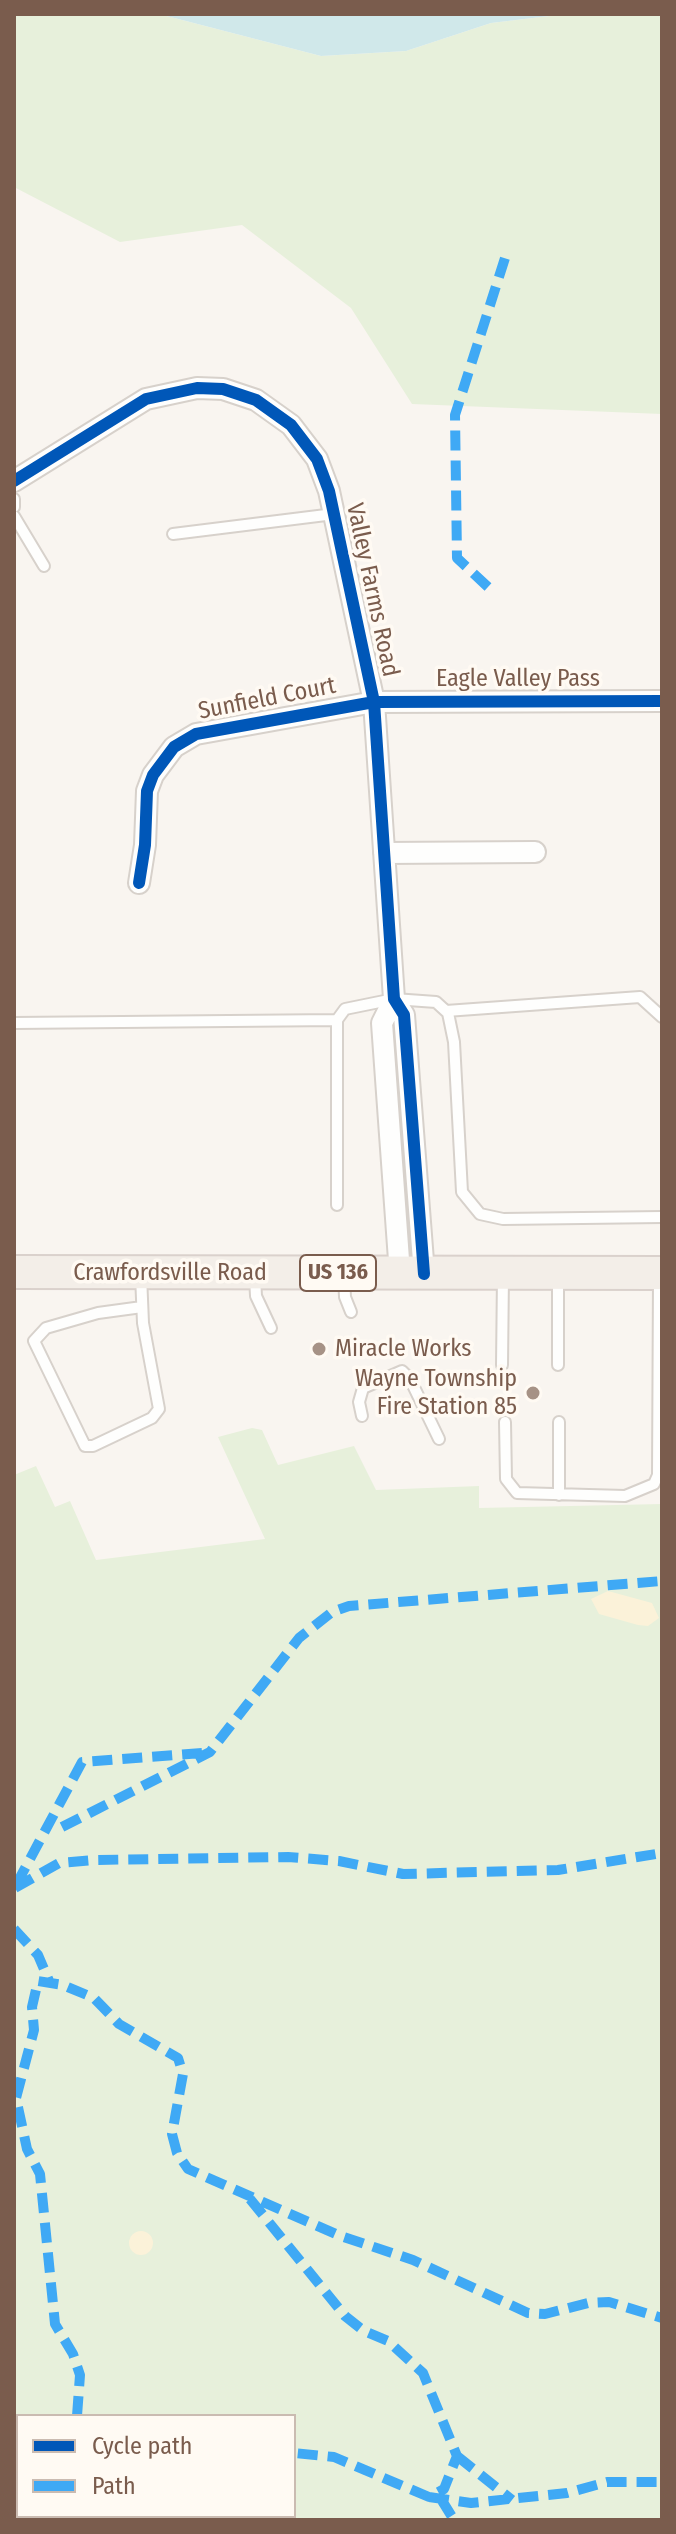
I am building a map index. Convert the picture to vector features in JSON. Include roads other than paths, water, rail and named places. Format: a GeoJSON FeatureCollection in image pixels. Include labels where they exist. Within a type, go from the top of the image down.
{"type":"FeatureCollection","features":[{"type":"Feature","properties":{"kind":"main road","name":"Crawfordsville Road"},"geometry":{"type":"LineString","coordinates":[[14,1272],[660,1273]]}},
{"type":"Feature","properties":{"kind":"street","name":"Valley Farms Road"},"geometry":{"type":"LineString","coordinates":[[14,481],[146,399],[171,391],[223,389],[256,400],[297,431],[324,474],[374,702],[394,999],[404,1015],[412,1274]]}},
{"type":"Feature","properties":{"kind":"street","name":"Eagle Valley Pass"},"geometry":{"type":"LineString","coordinates":[[374,702],[662,701]]}},
{"type":"Feature","properties":{"kind":"street","name":"Sunfield Court"},"geometry":{"type":"LineString","coordinates":[[139,883],[145,845],[147,791],[157,767],[174,747],[196,734],[213,729],[374,702]]}},
{"type":"Feature","properties":{"kind":"street"},"geometry":{"type":"LineString","coordinates":[[384,853],[535,852]]}},
{"type":"Feature","properties":{"kind":"lane"},"geometry":{"type":"LineString","coordinates":[[14,499],[14,507]]}},
{"type":"Feature","properties":{"kind":"lane"},"geometry":{"type":"LineString","coordinates":[[173,534],[334,514]]}},
{"type":"Feature","properties":{"kind":"lane"},"geometry":{"type":"LineString","coordinates":[[14,516],[44,566]]}},
{"type":"Feature","properties":{"kind":"lane"},"geometry":{"type":"LineString","coordinates":[[446,1011],[640,997],[662,1017]]}},
{"type":"Feature","properties":{"kind":"lane"},"geometry":{"type":"LineString","coordinates":[[337,1205],[337,1020],[345,1009],[394,999],[436,1002],[446,1011],[454,1042],[462,1192],[480,1214],[503,1219],[662,1217]]}},
{"type":"Feature","properties":{"kind":"lane"},"geometry":{"type":"LineString","coordinates":[[14,1023],[337,1020]]}},
{"type":"Feature","properties":{"kind":"lane"},"geometry":{"type":"LineString","coordinates":[[141,1273],[142,1307],[159,1409],[152,1418],[93,1446],[85,1446],[34,1345],[36,1336],[46,1328],[98,1313],[142,1307]]}},
{"type":"Feature","properties":{"kind":"lane"},"geometry":{"type":"LineString","coordinates":[[255,1273],[256,1296],[271,1328]]}},
{"type":"Feature","properties":{"kind":"lane"},"geometry":{"type":"LineString","coordinates":[[344,1273],[345,1297],[351,1312]]}},
{"type":"Feature","properties":{"kind":"lane"},"geometry":{"type":"LineString","coordinates":[[502,1365],[503,1273]]}},
{"type":"Feature","properties":{"kind":"lane"},"geometry":{"type":"LineString","coordinates":[[558,1273],[558,1365]]}},
{"type":"Feature","properties":{"kind":"lane"},"geometry":{"type":"LineString","coordinates":[[505,1422],[505,1472],[510,1486],[522,1495],[634,1494],[657,1480],[653,1368],[660,1273]]}},
{"type":"Feature","properties":{"kind":"lane"},"geometry":{"type":"LineString","coordinates":[[362,1416],[361,1391],[380,1377],[402,1371],[407,1375],[439,1439]]}},
{"type":"Feature","properties":{"kind":"lane"},"geometry":{"type":"LineString","coordinates":[[559,1422],[559,1495]]}},
{"type":"Feature","properties":{"kind":"lane"},"geometry":{"type":"LineString","coordinates":[[602,1481],[603,1496]]}},
{"type":"Feature","properties":{"kind":"water"},"geometry":{"type":"Polygon","coordinates":[[[159,14],[566,14],[491,23],[406,51],[321,56],[159,14]]]}},
{"type":"Feature","properties":{"kind":"place","name":"Miracle Works"},"geometry":{"type":"Point","coordinates":[319,1349]}},
{"type":"Feature","properties":{"kind":"place","name":"Wayne Township Fire Station 85"},"geometry":{"type":"Point","coordinates":[533,1393]}}]}
